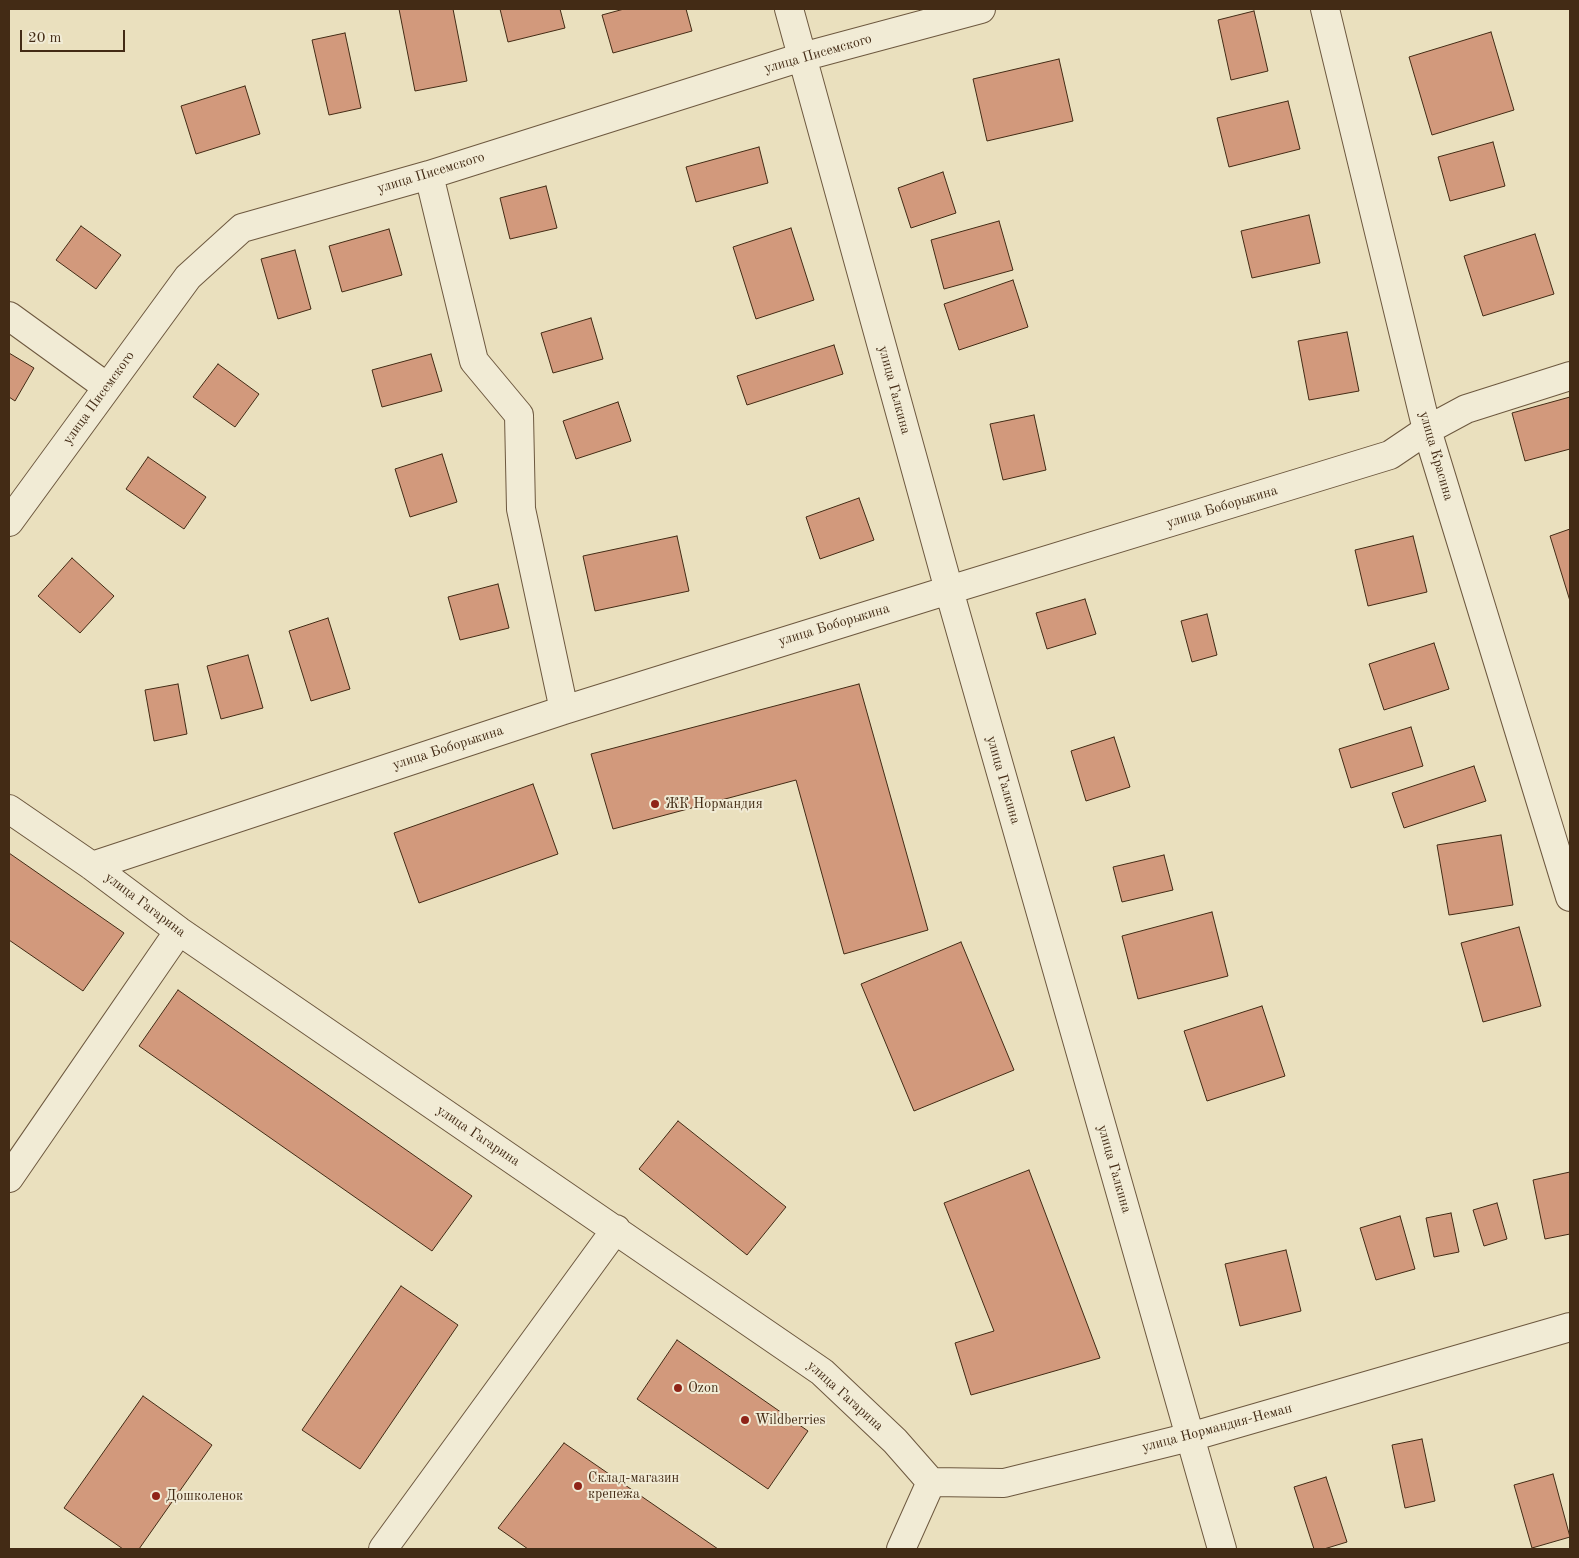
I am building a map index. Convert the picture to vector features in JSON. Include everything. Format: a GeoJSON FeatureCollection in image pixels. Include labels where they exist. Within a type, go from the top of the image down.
{"type":"FeatureCollection","features":[{"type":"Feature","properties":{"kind":"street","name":"улица Галкина"},"geometry":{"type":"LineString","coordinates":[[789,9],[949,590],[1222,1549]]}},
{"type":"Feature","properties":{"kind":"street","name":"улица Писемского"},"geometry":{"type":"LineString","coordinates":[[9,522],[188,277],[242,228],[429,175],[802,57],[981,9]]}},
{"type":"Feature","properties":{"kind":"street","name":"улица Красина"},"geometry":{"type":"LineString","coordinates":[[1325,9],[1427,430],[1570,897]]}},
{"type":"Feature","properties":{"kind":"street"},"geometry":{"type":"LineString","coordinates":[[429,175],[474,361],[519,414],[521,509],[564,710]]}},
{"type":"Feature","properties":{"kind":"street"},"geometry":{"type":"LineString","coordinates":[[9,316],[106,387]]}},
{"type":"Feature","properties":{"kind":"street","name":"улица Боборыкина"},"geometry":{"type":"LineString","coordinates":[[92,866],[564,710],[1390,455],[1427,430],[1466,408],[1570,376]]}},
{"type":"Feature","properties":{"kind":"street","name":"улица Гагарина"},"geometry":{"type":"LineString","coordinates":[[9,809],[92,866],[179,931],[822,1372],[895,1441],[931,1482]]}},
{"type":"Feature","properties":{"kind":"street"},"geometry":{"type":"LineString","coordinates":[[9,1178],[179,931]]}},
{"type":"Feature","properties":{"kind":"street"},"geometry":{"type":"LineString","coordinates":[[384,1549],[616,1229]]}},
{"type":"Feature","properties":{"kind":"street","name":"улица Нормандия-Неман"},"geometry":{"type":"LineString","coordinates":[[931,1482],[1004,1483],[1190,1436],[1570,1327]]}},
{"type":"Feature","properties":{"kind":"street"},"geometry":{"type":"LineString","coordinates":[[901,1549],[931,1482]]}},
{"type":"Feature","properties":{"kind":"building"},"geometry":{"type":"Polygon","coordinates":[[[399,9],[453,9],[467,81],[415,91],[399,9]]]}},
{"type":"Feature","properties":{"kind":"building"},"geometry":{"type":"Polygon","coordinates":[[[500,9],[560,9],[565,28],[508,42],[500,9]]]}},
{"type":"Feature","properties":{"kind":"building"},"geometry":{"type":"Polygon","coordinates":[[[624,9],[686,9],[692,31],[613,53],[602,15],[624,9]]]}},
{"type":"Feature","properties":{"kind":"building"},"geometry":{"type":"Polygon","coordinates":[[[1254,11],[1268,71],[1231,80],[1218,20],[1254,11]]]}},
{"type":"Feature","properties":{"kind":"building"},"geometry":{"type":"Polygon","coordinates":[[[1491,32],[1514,110],[1432,135],[1409,57],[1491,32]]]}},
{"type":"Feature","properties":{"kind":"building"},"geometry":{"type":"Polygon","coordinates":[[[345,33],[361,108],[329,115],[312,40],[345,33]]]}},
{"type":"Feature","properties":{"kind":"building"},"geometry":{"type":"Polygon","coordinates":[[[1059,59],[1073,121],[987,141],[973,79],[1059,59]]]}},
{"type":"Feature","properties":{"kind":"building"},"geometry":{"type":"Polygon","coordinates":[[[245,86],[260,134],[196,154],[181,106],[245,86]]]}},
{"type":"Feature","properties":{"kind":"building"},"geometry":{"type":"Polygon","coordinates":[[[1288,101],[1300,149],[1229,167],[1217,118],[1288,101]]]}},
{"type":"Feature","properties":{"kind":"building"},"geometry":{"type":"Polygon","coordinates":[[[1493,142],[1505,186],[1450,201],[1438,157],[1493,142]]]}},
{"type":"Feature","properties":{"kind":"building"},"geometry":{"type":"Polygon","coordinates":[[[759,147],[768,183],[696,202],[686,167],[759,147]]]}},
{"type":"Feature","properties":{"kind":"building"},"geometry":{"type":"Polygon","coordinates":[[[943,172],[956,213],[911,228],[898,188],[943,172]]]}},
{"type":"Feature","properties":{"kind":"building"},"geometry":{"type":"Polygon","coordinates":[[[546,186],[557,228],[510,239],[500,198],[546,186]]]}},
{"type":"Feature","properties":{"kind":"building"},"geometry":{"type":"Polygon","coordinates":[[[1309,215],[1320,263],[1252,278],[1241,231],[1309,215]]]}},
{"type":"Feature","properties":{"kind":"building"},"geometry":{"type":"Polygon","coordinates":[[[999,221],[1013,270],[944,289],[931,240],[999,221]]]}},
{"type":"Feature","properties":{"kind":"building"},"geometry":{"type":"Polygon","coordinates":[[[81,226],[121,255],[96,289],[56,260],[81,226]]]}},
{"type":"Feature","properties":{"kind":"building"},"geometry":{"type":"Polygon","coordinates":[[[791,228],[814,300],[756,319],[733,247],[791,228]]]}},
{"type":"Feature","properties":{"kind":"building"},"geometry":{"type":"Polygon","coordinates":[[[389,229],[402,275],[342,292],[329,246],[389,229]]]}},
{"type":"Feature","properties":{"kind":"building"},"geometry":{"type":"Polygon","coordinates":[[[1535,234],[1554,294],[1483,316],[1464,256],[1535,234]]]}},
{"type":"Feature","properties":{"kind":"building"},"geometry":{"type":"Polygon","coordinates":[[[295,250],[311,309],[278,319],[261,259],[295,250]]]}},
{"type":"Feature","properties":{"kind":"building"},"geometry":{"type":"Polygon","coordinates":[[[1013,280],[1028,327],[959,350],[944,304],[1013,280]]]}},
{"type":"Feature","properties":{"kind":"building"},"geometry":{"type":"Polygon","coordinates":[[[591,318],[603,359],[553,373],[541,333],[591,318]]]}},
{"type":"Feature","properties":{"kind":"building"},"geometry":{"type":"Polygon","coordinates":[[[1347,332],[1359,391],[1309,400],[1298,341],[1347,332]]]}},
{"type":"Feature","properties":{"kind":"building"},"geometry":{"type":"Polygon","coordinates":[[[834,345],[843,374],[747,405],[737,376],[834,345]]]}},
{"type":"Feature","properties":{"kind":"building"},"geometry":{"type":"Polygon","coordinates":[[[9,353],[34,368],[15,401],[9,397],[9,353]]]}},
{"type":"Feature","properties":{"kind":"building"},"geometry":{"type":"Polygon","coordinates":[[[431,354],[442,391],[382,407],[372,370],[431,354]]]}},
{"type":"Feature","properties":{"kind":"building"},"geometry":{"type":"Polygon","coordinates":[[[218,364],[259,394],[235,427],[193,397],[218,364]]]}},
{"type":"Feature","properties":{"kind":"building"},"geometry":{"type":"Polygon","coordinates":[[[1570,397],[1570,449],[1525,461],[1512,413],[1570,397]]]}},
{"type":"Feature","properties":{"kind":"building"},"geometry":{"type":"Polygon","coordinates":[[[618,402],[631,441],[576,459],[563,421],[618,402]]]}},
{"type":"Feature","properties":{"kind":"building"},"geometry":{"type":"Polygon","coordinates":[[[1034,415],[1046,470],[1003,480],[990,424],[1034,415]]]}},
{"type":"Feature","properties":{"kind":"building"},"geometry":{"type":"Polygon","coordinates":[[[442,454],[457,502],[410,517],[395,469],[442,454]]]}},
{"type":"Feature","properties":{"kind":"building"},"geometry":{"type":"Polygon","coordinates":[[[148,457],[206,497],[184,529],[126,489],[148,457]]]}},
{"type":"Feature","properties":{"kind":"building"},"geometry":{"type":"Polygon","coordinates":[[[859,498],[874,540],[820,559],[806,517],[859,498]]]}},
{"type":"Feature","properties":{"kind":"building"},"geometry":{"type":"Polygon","coordinates":[[[1570,529],[1570,601],[1550,536],[1570,529]]]}},
{"type":"Feature","properties":{"kind":"building"},"geometry":{"type":"Polygon","coordinates":[[[677,536],[689,591],[595,611],[583,556],[677,536]]]}},
{"type":"Feature","properties":{"kind":"building"},"geometry":{"type":"Polygon","coordinates":[[[1413,536],[1427,592],[1368,606],[1355,550],[1413,536]]]}},
{"type":"Feature","properties":{"kind":"building"},"geometry":{"type":"Polygon","coordinates":[[[72,558],[114,596],[80,633],[38,596],[72,558]]]}},
{"type":"Feature","properties":{"kind":"building"},"geometry":{"type":"Polygon","coordinates":[[[498,584],[509,628],[460,640],[448,597],[498,584]]]}},
{"type":"Feature","properties":{"kind":"building"},"geometry":{"type":"Polygon","coordinates":[[[1085,599],[1096,634],[1047,649],[1036,613],[1085,599]]]}},
{"type":"Feature","properties":{"kind":"building"},"geometry":{"type":"Polygon","coordinates":[[[1207,614],[1217,655],[1192,662],[1181,621],[1207,614]]]}},
{"type":"Feature","properties":{"kind":"building"},"geometry":{"type":"Polygon","coordinates":[[[328,618],[350,689],[311,701],[289,631],[328,618]]]}},
{"type":"Feature","properties":{"kind":"building"},"geometry":{"type":"Polygon","coordinates":[[[1434,643],[1449,689],[1384,710],[1369,664],[1434,643]]]}},
{"type":"Feature","properties":{"kind":"building"},"geometry":{"type":"Polygon","coordinates":[[[248,655],[263,708],[221,719],[207,666],[248,655]]]}},
{"type":"Feature","properties":{"kind":"building"},"geometry":{"type":"Polygon","coordinates":[[[178,684],[187,734],[154,741],[145,690],[178,684]]]}},
{"type":"Feature","properties":{"kind":"building","name":"ЖК Нормандия"},"geometry":{"type":"Polygon","coordinates":[[[859,684],[928,930],[844,954],[796,780],[613,829],[591,754],[859,684]]]}},
{"type":"Feature","properties":{"kind":"building"},"geometry":{"type":"Polygon","coordinates":[[[1411,727],[1423,766],[1351,788],[1339,749],[1411,727]]]}},
{"type":"Feature","properties":{"kind":"building"},"geometry":{"type":"Polygon","coordinates":[[[1114,737],[1130,787],[1086,801],[1071,751],[1114,737]]]}},
{"type":"Feature","properties":{"kind":"building"},"geometry":{"type":"Polygon","coordinates":[[[1474,766],[1486,801],[1404,828],[1392,793],[1474,766]]]}},
{"type":"Feature","properties":{"kind":"building"},"geometry":{"type":"Polygon","coordinates":[[[533,784],[558,854],[419,903],[394,833],[533,784]]]}},
{"type":"Feature","properties":{"kind":"building"},"geometry":{"type":"Polygon","coordinates":[[[1501,835],[1513,905],[1449,915],[1437,845],[1501,835]]]}},
{"type":"Feature","properties":{"kind":"building"},"geometry":{"type":"Polygon","coordinates":[[[9,853],[124,933],[83,991],[9,940],[9,853]]]}},
{"type":"Feature","properties":{"kind":"building"},"geometry":{"type":"Polygon","coordinates":[[[1164,855],[1173,890],[1122,902],[1113,867],[1164,855]]]}},
{"type":"Feature","properties":{"kind":"building"},"geometry":{"type":"Polygon","coordinates":[[[1212,912],[1228,976],[1138,999],[1122,936],[1212,912]]]}},
{"type":"Feature","properties":{"kind":"building"},"geometry":{"type":"Polygon","coordinates":[[[1519,927],[1541,1006],[1483,1022],[1461,943],[1519,927]]]}},
{"type":"Feature","properties":{"kind":"building"},"geometry":{"type":"Polygon","coordinates":[[[961,942],[1014,1070],[914,1111],[861,984],[961,942]]]}},
{"type":"Feature","properties":{"kind":"building"},"geometry":{"type":"Polygon","coordinates":[[[178,990],[472,1196],[432,1251],[139,1046],[178,990]]]}},
{"type":"Feature","properties":{"kind":"building"},"geometry":{"type":"Polygon","coordinates":[[[1262,1006],[1285,1076],[1207,1101],[1184,1031],[1262,1006]]]}},
{"type":"Feature","properties":{"kind":"building"},"geometry":{"type":"Polygon","coordinates":[[[678,1121],[786,1207],[747,1255],[639,1169],[678,1121]]]}},
{"type":"Feature","properties":{"kind":"building"},"geometry":{"type":"Polygon","coordinates":[[[1029,1170],[1100,1358],[971,1395],[955,1343],[994,1331],[944,1203],[1029,1170]]]}},
{"type":"Feature","properties":{"kind":"building"},"geometry":{"type":"Polygon","coordinates":[[[1570,1172],[1570,1234],[1545,1239],[1533,1180],[1570,1172]]]}},
{"type":"Feature","properties":{"kind":"building"},"geometry":{"type":"Polygon","coordinates":[[[1497,1203],[1507,1239],[1484,1246],[1473,1210],[1497,1203]]]}},
{"type":"Feature","properties":{"kind":"building"},"geometry":{"type":"Polygon","coordinates":[[[1451,1213],[1459,1252],[1434,1257],[1426,1218],[1451,1213]]]}},
{"type":"Feature","properties":{"kind":"building"},"geometry":{"type":"Polygon","coordinates":[[[1400,1216],[1415,1269],[1376,1280],[1360,1228],[1400,1216]]]}},
{"type":"Feature","properties":{"kind":"building"},"geometry":{"type":"Polygon","coordinates":[[[1286,1250],[1301,1311],[1240,1326],[1225,1264],[1286,1250]]]}},
{"type":"Feature","properties":{"kind":"building"},"geometry":{"type":"Polygon","coordinates":[[[401,1286],[458,1325],[360,1469],[302,1430],[401,1286]]]}},
{"type":"Feature","properties":{"kind":"building"},"geometry":{"type":"Polygon","coordinates":[[[677,1340],[808,1431],[768,1489],[637,1399],[677,1340]]]}},
{"type":"Feature","properties":{"kind":"building"},"geometry":{"type":"Polygon","coordinates":[[[143,1396],[212,1445],[139,1549],[123,1549],[64,1508],[143,1396]]]}},
{"type":"Feature","properties":{"kind":"building"},"geometry":{"type":"Polygon","coordinates":[[[1422,1439],[1435,1501],[1405,1508],[1392,1445],[1422,1439]]]}},
{"type":"Feature","properties":{"kind":"building","name":"Склад-магазин крепежа"},"geometry":{"type":"Polygon","coordinates":[[[564,1443],[718,1549],[528,1549],[498,1528],[564,1443]]]}},
{"type":"Feature","properties":{"kind":"building"},"geometry":{"type":"Polygon","coordinates":[[[1553,1474],[1570,1537],[1532,1548],[1514,1485],[1553,1474]]]}},
{"type":"Feature","properties":{"kind":"building"},"geometry":{"type":"Polygon","coordinates":[[[1326,1477],[1347,1542],[1324,1549],[1314,1549],[1294,1487],[1326,1477]]]}},
{"type":"Feature","properties":{"kind":"place","name":"ЖК Нормандия"},"geometry":{"type":"Point","coordinates":[655,804]}},
{"type":"Feature","properties":{"kind":"place","name":"Ozon"},"geometry":{"type":"Point","coordinates":[678,1388]}},
{"type":"Feature","properties":{"kind":"place","name":"Wildberries"},"geometry":{"type":"Point","coordinates":[745,1420]}},
{"type":"Feature","properties":{"kind":"place","name":"Склад-магазин крепежа"},"geometry":{"type":"Point","coordinates":[578,1486]}},
{"type":"Feature","properties":{"kind":"place","name":"Дошколенок"},"geometry":{"type":"Point","coordinates":[156,1496]}}]}
